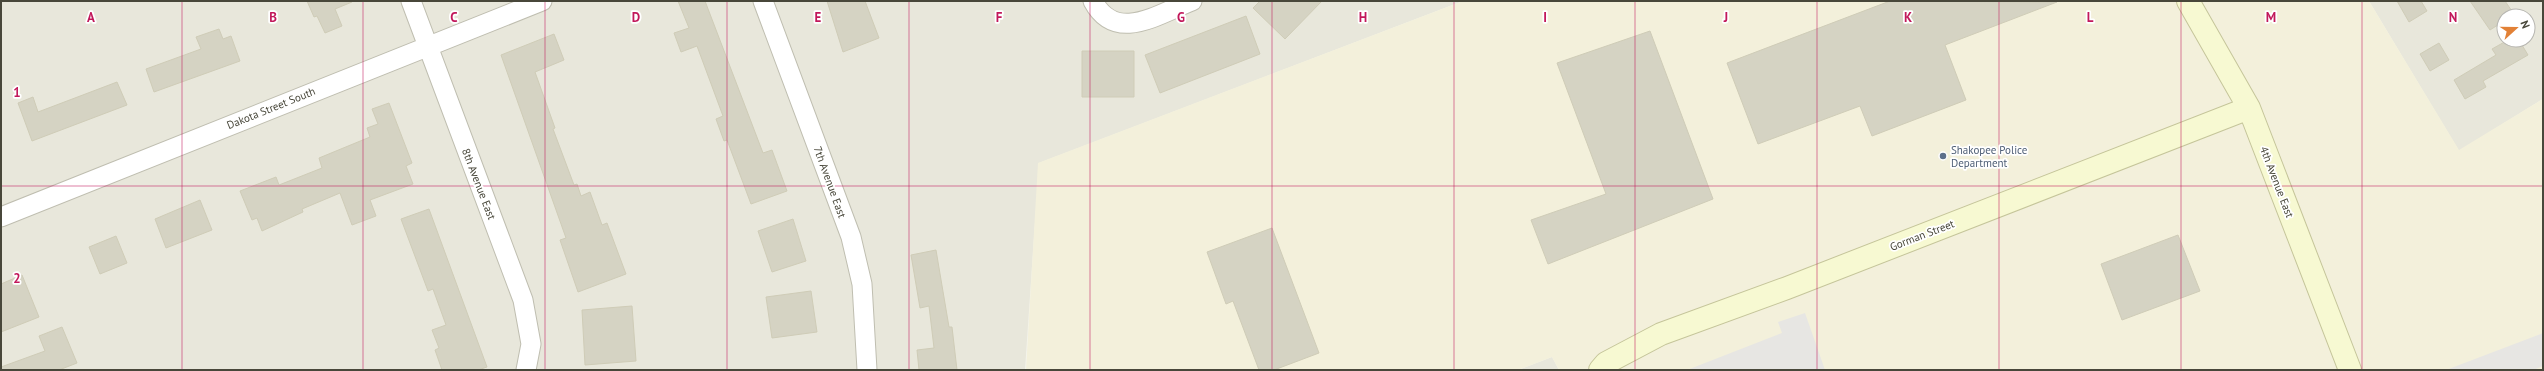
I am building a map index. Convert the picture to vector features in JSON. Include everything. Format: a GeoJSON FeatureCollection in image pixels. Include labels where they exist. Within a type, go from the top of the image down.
{"type":"FeatureCollection","features":[{"type":"Feature","properties":{"kind":"street","name":"8th Avenue East"},"geometry":{"type":"LineString","coordinates":[[411,1],[524,300],[531,344],[526,370]]}},
{"type":"Feature","properties":{"kind":"street","name":"Dakota Street South"},"geometry":{"type":"LineString","coordinates":[[1,217],[542,1]]}},
{"type":"Feature","properties":{"kind":"street","name":"7th Avenue East"},"geometry":{"type":"LineString","coordinates":[[763,1],[851,237],[862,284],[867,370]]}},
{"type":"Feature","properties":{"kind":"street"},"geometry":{"type":"LineString","coordinates":[[1093,1],[1104,17],[1118,24],[1133,24],[1192,1]]}},
{"type":"Feature","properties":{"kind":"street","name":"4th Avenue East"},"geometry":{"type":"LineString","coordinates":[[2188,1],[2249,108],[2350,370]]}},
{"type":"Feature","properties":{"kind":"street","name":"Gorman Street"},"geometry":{"type":"LineString","coordinates":[[1600,370],[1606,363],[1662,334],[1795,286],[2249,108]]}},
{"type":"Feature","properties":{"kind":"shaded area"},"geometry":{"type":"Polygon","coordinates":[[[1,1],[1463,1],[1039,163],[1025,370],[1,370],[1,1]]]}},
{"type":"Feature","properties":{"kind":"shaded area"},"geometry":{"type":"Polygon","coordinates":[[[1463,1],[2369,1],[2459,150],[2543,99],[2543,370],[1559,370],[1552,357],[1518,370],[1026,370],[1038,163],[1463,1]]]}},
{"type":"Feature","properties":{"kind":"shaded area"},"geometry":{"type":"Polygon","coordinates":[[[2369,1],[2543,1],[2543,99],[2459,151],[2369,1]]]}},
{"type":"Feature","properties":{"kind":"shaded area"},"geometry":{"type":"Polygon","coordinates":[[[1805,313],[1825,370],[1687,370],[1782,333],[1778,322],[1805,313]]]}},
{"type":"Feature","properties":{"kind":"shaded area"},"geometry":{"type":"Polygon","coordinates":[[[2543,333],[2543,366],[2533,370],[2446,370],[2543,333]]]}},
{"type":"Feature","properties":{"kind":"shaded area"},"geometry":{"type":"Polygon","coordinates":[[[1552,357],[1559,370],[1518,370],[1552,357]]]}},
{"type":"Feature","properties":{"kind":"building"},"geometry":{"type":"Polygon","coordinates":[[[307,1],[352,2],[335,9],[342,26],[325,33],[317,16],[314,17],[307,1]]]}},
{"type":"Feature","properties":{"kind":"building"},"geometry":{"type":"Polygon","coordinates":[[[678,1],[705,1],[763,153],[772,150],[787,191],[751,204],[727,140],[724,141],[716,119],[723,116],[697,46],[681,52],[674,33],[689,28],[678,1]]]}},
{"type":"Feature","properties":{"kind":"building"},"geometry":{"type":"Polygon","coordinates":[[[827,1],[865,1],[879,38],[843,52],[827,1]]]}},
{"type":"Feature","properties":{"kind":"building"},"geometry":{"type":"Polygon","coordinates":[[[1260,1],[1322,1],[1285,39],[1253,8],[1260,1]]]}},
{"type":"Feature","properties":{"kind":"building"},"geometry":{"type":"Polygon","coordinates":[[[1890,1],[2057,2],[1945,45],[1966,100],[1872,136],[1860,106],[1758,144],[1727,63],[1890,1]]]}},
{"type":"Feature","properties":{"kind":"building"},"geometry":{"type":"Polygon","coordinates":[[[2397,1],[2421,1],[2427,11],[2409,22],[2397,1]]]}},
{"type":"Feature","properties":{"kind":"building"},"geometry":{"type":"Polygon","coordinates":[[[2470,1],[2505,1],[2510,8],[2496,8],[2496,26],[2490,30],[2470,1]]]}},
{"type":"Feature","properties":{"kind":"building"},"geometry":{"type":"Polygon","coordinates":[[[1246,16],[1260,54],[1160,93],[1145,55],[1246,16]]]}},
{"type":"Feature","properties":{"kind":"building"},"geometry":{"type":"Polygon","coordinates":[[[219,29],[223,39],[231,36],[240,61],[154,92],[146,69],[201,49],[196,37],[219,29]]]}},
{"type":"Feature","properties":{"kind":"building"},"geometry":{"type":"Polygon","coordinates":[[[1650,31],[1713,199],[1548,264],[1531,220],[1606,194],[1557,63],[1650,31]]]}},
{"type":"Feature","properties":{"kind":"building"},"geometry":{"type":"Polygon","coordinates":[[[554,34],[564,60],[535,72],[555,128],[553,129],[574,185],[577,184],[581,196],[590,192],[602,225],[607,223],[626,274],[578,292],[560,240],[566,238],[501,55],[554,34]]]}},
{"type":"Feature","properties":{"kind":"building"},"geometry":{"type":"Polygon","coordinates":[[[2439,43],[2449,60],[2430,71],[2420,54],[2439,43]]]}},
{"type":"Feature","properties":{"kind":"building"},"geometry":{"type":"Polygon","coordinates":[[[2496,47],[2496,48],[2524,48],[2528,55],[2483,81],[2486,87],[2465,99],[2454,80],[2496,55],[2492,49],[2496,47]]]}},
{"type":"Feature","properties":{"kind":"building"},"geometry":{"type":"Polygon","coordinates":[[[1082,51],[1134,51],[1134,97],[1082,97],[1082,51]]]}},
{"type":"Feature","properties":{"kind":"building"},"geometry":{"type":"Polygon","coordinates":[[[117,82],[127,105],[32,141],[18,103],[33,97],[38,112],[117,82]]]}},
{"type":"Feature","properties":{"kind":"building"},"geometry":{"type":"Polygon","coordinates":[[[389,103],[412,163],[406,166],[413,184],[370,200],[376,216],[352,225],[340,193],[302,209],[303,212],[262,231],[257,218],[252,220],[240,191],[276,177],[279,185],[322,168],[319,158],[370,137],[367,128],[378,124],[372,109],[389,103]]]}},
{"type":"Feature","properties":{"kind":"building"},"geometry":{"type":"Polygon","coordinates":[[[200,200],[212,230],[166,248],[155,219],[200,200]]]}},
{"type":"Feature","properties":{"kind":"building"},"geometry":{"type":"Polygon","coordinates":[[[429,209],[487,367],[478,370],[442,370],[435,350],[439,348],[432,330],[446,325],[433,289],[428,291],[401,219],[429,209]]]}},
{"type":"Feature","properties":{"kind":"building"},"geometry":{"type":"Polygon","coordinates":[[[793,219],[806,261],[772,272],[758,231],[793,219]]]}},
{"type":"Feature","properties":{"kind":"building"},"geometry":{"type":"Polygon","coordinates":[[[1272,228],[1319,353],[1274,370],[1259,370],[1233,301],[1226,304],[1207,252],[1272,228]]]}},
{"type":"Feature","properties":{"kind":"building"},"geometry":{"type":"Polygon","coordinates":[[[2178,235],[2200,291],[2122,320],[2101,264],[2178,235]]]}},
{"type":"Feature","properties":{"kind":"building"},"geometry":{"type":"Polygon","coordinates":[[[116,236],[127,263],[100,274],[89,247],[116,236]]]}},
{"type":"Feature","properties":{"kind":"building"},"geometry":{"type":"Polygon","coordinates":[[[936,250],[949,327],[952,327],[957,370],[919,370],[917,350],[934,348],[929,306],[920,308],[911,255],[936,250]]]}},
{"type":"Feature","properties":{"kind":"building"},"geometry":{"type":"Polygon","coordinates":[[[22,275],[39,317],[1,332],[1,284],[22,275]]]}},
{"type":"Feature","properties":{"kind":"building"},"geometry":{"type":"Polygon","coordinates":[[[811,291],[817,332],[772,338],[766,297],[811,291]]]}},
{"type":"Feature","properties":{"kind":"building"},"geometry":{"type":"Polygon","coordinates":[[[632,306],[636,361],[585,365],[582,310],[632,306]]]}},
{"type":"Feature","properties":{"kind":"building"},"geometry":{"type":"Polygon","coordinates":[[[62,327],[77,363],[59,370],[1,370],[1,367],[45,351],[39,336],[62,327]]]}},
{"type":"Feature","properties":{"kind":"place","name":"Shakopee Police Department"},"geometry":{"type":"Point","coordinates":[1943,156]}}]}
